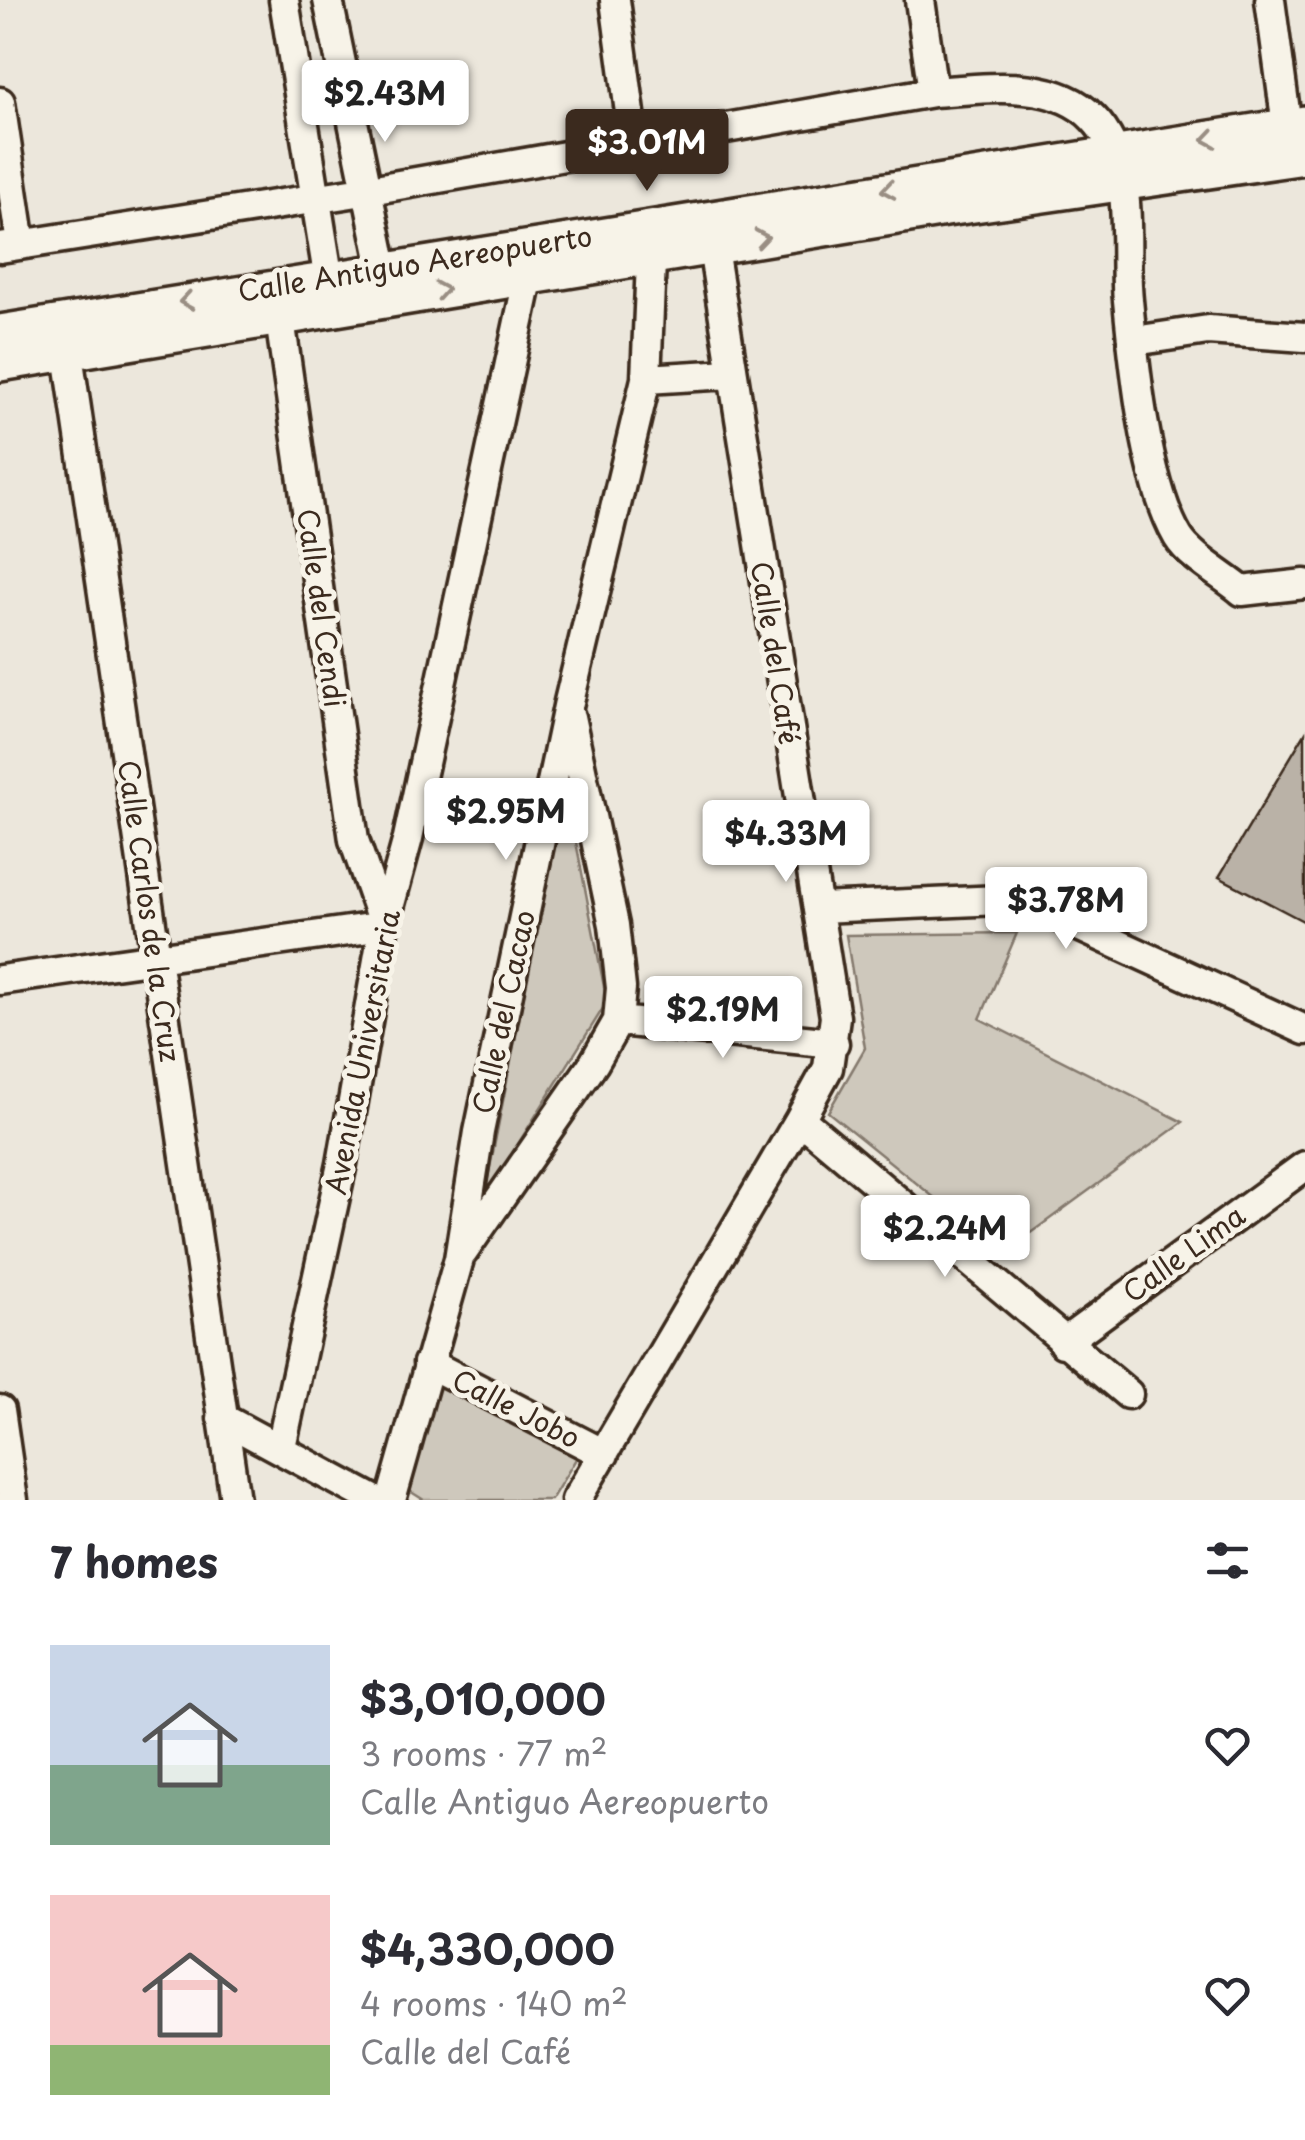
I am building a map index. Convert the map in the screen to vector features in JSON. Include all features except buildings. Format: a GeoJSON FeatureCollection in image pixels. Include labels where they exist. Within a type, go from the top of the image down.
{"type":"FeatureCollection","features":[{"type":"Feature","properties":{"kind":"main road","name":"Calle Antiguo Aereopuerto"},"geometry":{"type":"LineString","coordinates":[[0,363],[66,337],[1120,168],[1299,135]]}},
{"type":"Feature","properties":{"kind":"main road","name":"Calle Antiguo Aereopuerto"},"geometry":{"type":"LineString","coordinates":[[0,332],[66,337]]}},
{"type":"Feature","properties":{"kind":"street"},"geometry":{"type":"LineString","coordinates":[[284,0],[330,293]]}},
{"type":"Feature","properties":{"kind":"street"},"geometry":{"type":"LineString","coordinates":[[328,0],[364,192],[386,284]]}},
{"type":"Feature","properties":{"kind":"street"},"geometry":{"type":"LineString","coordinates":[[615,0],[634,143]]}},
{"type":"Feature","properties":{"kind":"street"},"geometry":{"type":"LineString","coordinates":[[920,0],[933,92]]}},
{"type":"Feature","properties":{"kind":"street"},"geometry":{"type":"LineString","coordinates":[[1270,0],[1299,135]]}},
{"type":"Feature","properties":{"kind":"street"},"geometry":{"type":"LineString","coordinates":[[0,102],[10,246],[364,192],[933,92],[1000,87],[1046,92],[1092,116],[1120,168],[1134,341],[1155,478],[1180,540],[1242,590],[1305,584]]}},
{"type":"Feature","properties":{"kind":"street","name":"Calle del Café"},"geometry":{"type":"LineString","coordinates":[[576,1500],[800,1118],[828,1068],[834,1043],[835,1017],[819,908],[730,374],[711,232]]}},
{"type":"Feature","properties":{"kind":"street","name":"Calle del Cacao"},"geometry":{"type":"LineString","coordinates":[[391,1500],[459,1259],[479,1132],[568,706],[646,379],[652,241]]}},
{"type":"Feature","properties":{"kind":"street","name":"Avenida Universitaria"},"geometry":{"type":"LineString","coordinates":[[281,1447],[342,1164],[384,926],[408,838],[527,261]]}},
{"type":"Feature","properties":{"kind":"street","name":"Calle del Cendi"},"geometry":{"type":"LineString","coordinates":[[277,302],[354,840],[384,926]]}},
{"type":"Feature","properties":{"kind":"street"},"geometry":{"type":"LineString","coordinates":[[1134,341],[1208,330],[1305,337]]}},
{"type":"Feature","properties":{"kind":"street","name":"Calle Carlos de la Cruz"},"geometry":{"type":"LineString","coordinates":[[66,337],[235,1500]]}},
{"type":"Feature","properties":{"kind":"street"},"geometry":{"type":"LineString","coordinates":[[646,379],[730,374]]}},
{"type":"Feature","properties":{"kind":"street"},"geometry":{"type":"LineString","coordinates":[[459,1259],[594,1063],[618,1021],[620,988],[614,925],[568,706]]}},
{"type":"Feature","properties":{"kind":"street"},"geometry":{"type":"LineString","coordinates":[[819,908],[1000,900],[1035,906],[1305,1030]]}},
{"type":"Feature","properties":{"kind":"street"},"geometry":{"type":"LineString","coordinates":[[0,980],[155,955],[384,926]]}},
{"type":"Feature","properties":{"kind":"street"},"geometry":{"type":"LineString","coordinates":[[618,1021],[834,1043]]}},
{"type":"Feature","properties":{"kind":"street"},"geometry":{"type":"LineString","coordinates":[[800,1118],[1128,1394]]}},
{"type":"Feature","properties":{"kind":"street","name":"Calle Lima"},"geometry":{"type":"LineString","coordinates":[[1063,1343],[1305,1166]]}},
{"type":"Feature","properties":{"kind":"street","name":"Calle Jobo"},"geometry":{"type":"LineString","coordinates":[[428,1363],[604,1454]]}},
{"type":"Feature","properties":{"kind":"street"},"geometry":{"type":"LineString","coordinates":[[0,1410],[13,1500]]}},
{"type":"Feature","properties":{"kind":"street"},"geometry":{"type":"LineString","coordinates":[[222,1418],[374,1500]]}},
{"type":"Feature","properties":{"kind":"shaded area"},"geometry":{"type":"Polygon","coordinates":[[[565,785],[607,1002],[484,1198],[565,785]]]}},
{"type":"Feature","properties":{"kind":"shaded area"},"geometry":{"type":"Polygon","coordinates":[[[1017,933],[980,1019],[1183,1122],[1003,1253],[828,1112],[865,1048],[846,935],[1017,933]]]}},
{"type":"Feature","properties":{"kind":"shaded area"},"geometry":{"type":"Polygon","coordinates":[[[438,1382],[579,1454],[551,1500],[424,1500],[408,1490],[438,1382]]]}}]}
